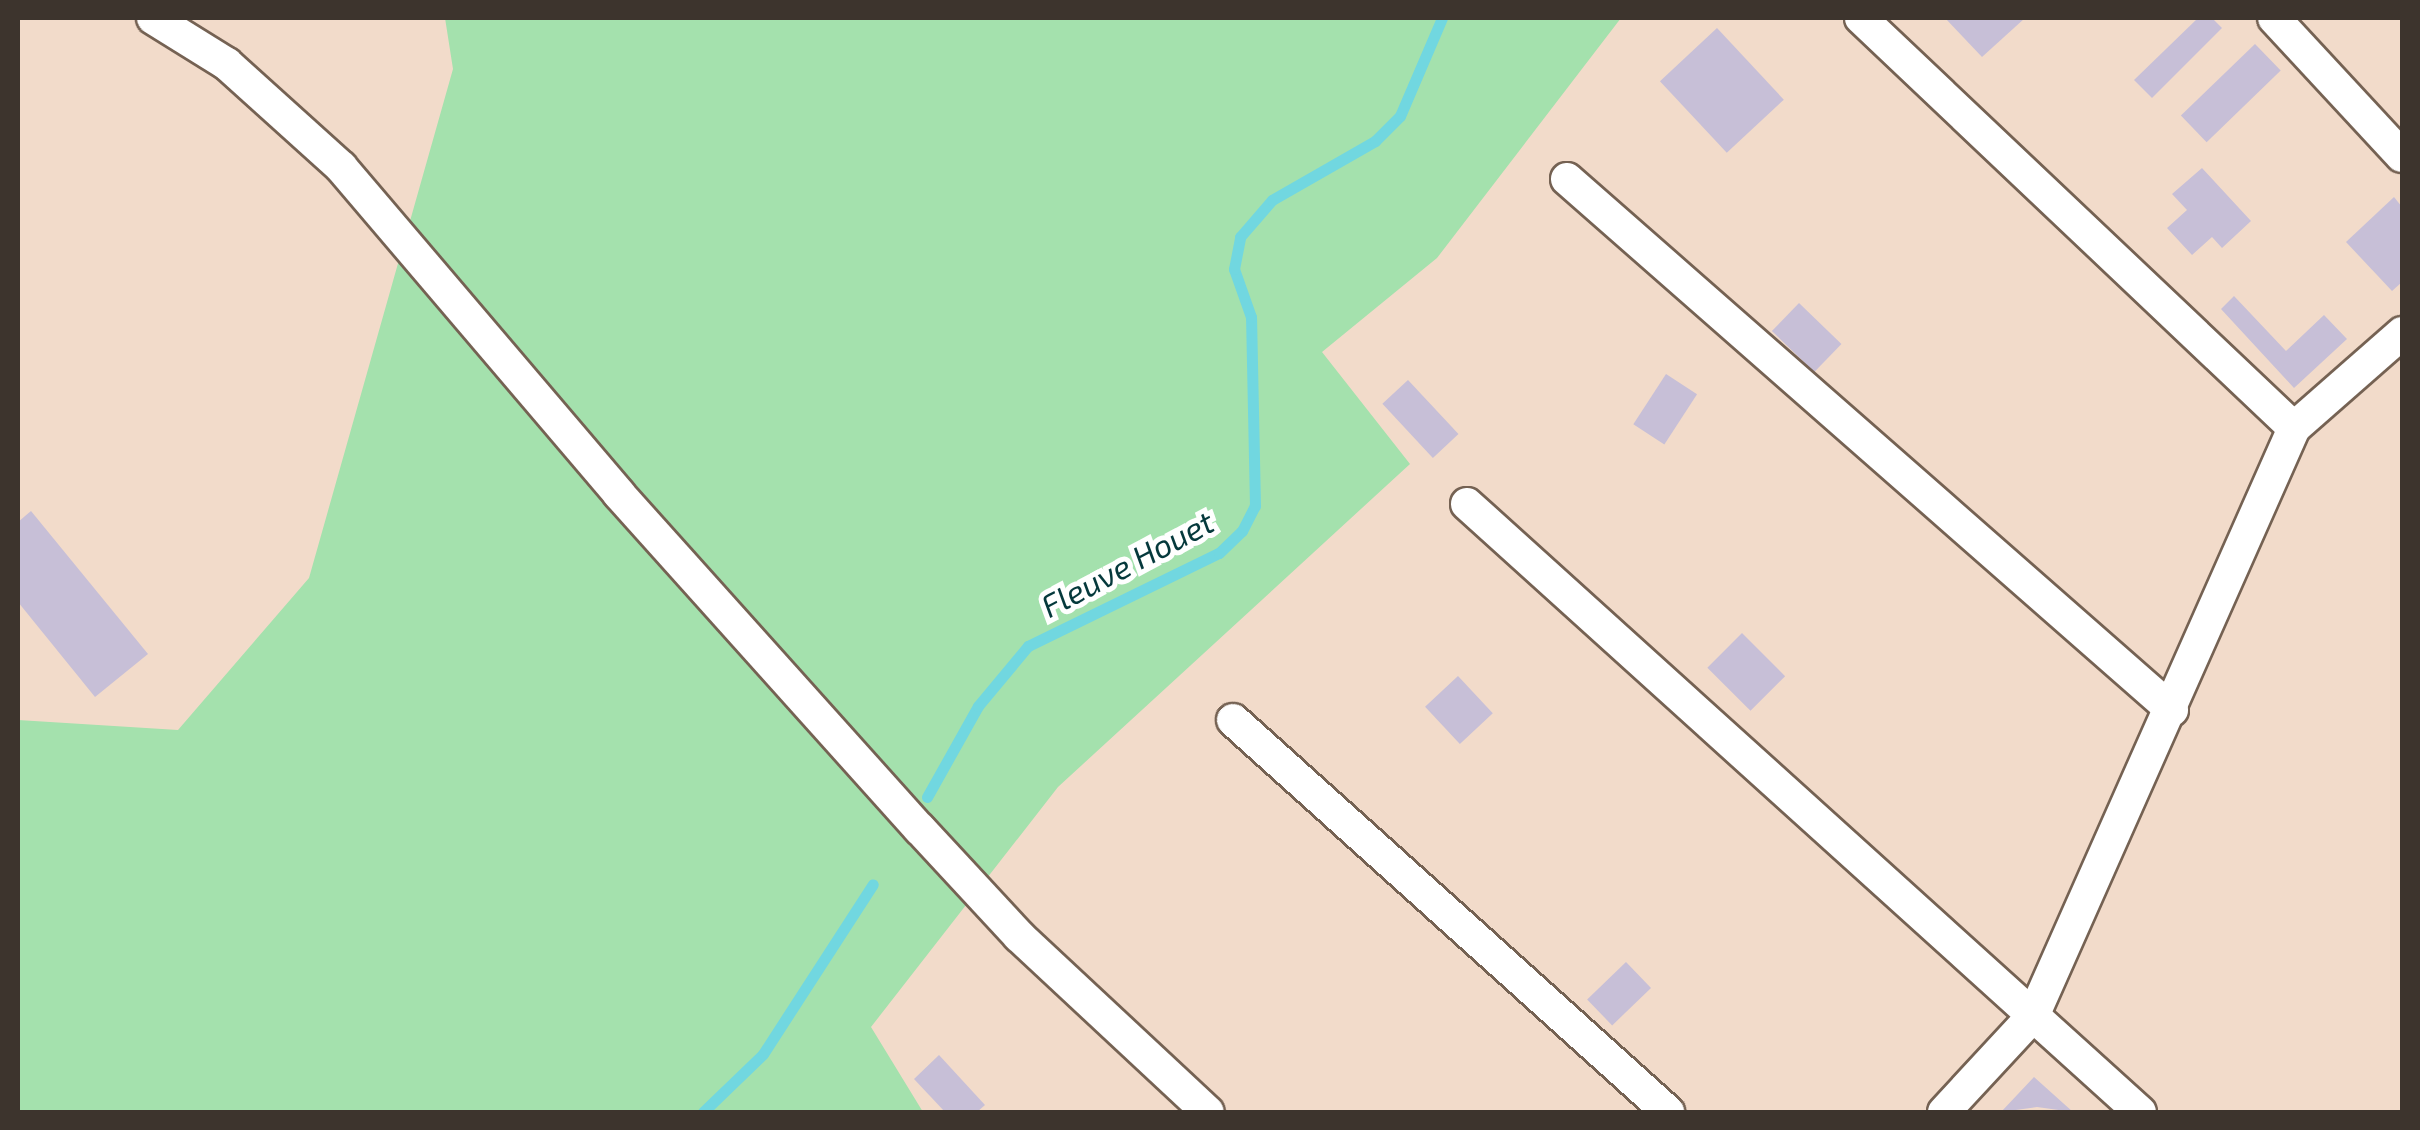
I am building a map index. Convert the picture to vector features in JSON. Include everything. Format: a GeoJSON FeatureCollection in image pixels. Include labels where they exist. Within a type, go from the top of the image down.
{"type":"FeatureCollection","features":[{"type":"Feature","properties":{"kind":"street"},"geometry":{"type":"LineString","coordinates":[[153,18],[228,64],[341,167],[619,494],[920,829],[1019,936],[1208,1112]]}},
{"type":"Feature","properties":{"kind":"street"},"geometry":{"type":"LineString","coordinates":[[1861,18],[2294,428]]}},
{"type":"Feature","properties":{"kind":"street"},"geometry":{"type":"LineString","coordinates":[[2274,18],[2402,156]]}},
{"type":"Feature","properties":{"kind":"street"},"geometry":{"type":"LineString","coordinates":[[1567,180],[2172,710]]}},
{"type":"Feature","properties":{"kind":"street"},"geometry":{"type":"LineString","coordinates":[[1944,1112],[2033,1016],[2294,428],[2402,333]]}},
{"type":"Feature","properties":{"kind":"street"},"geometry":{"type":"LineString","coordinates":[[1467,504],[2140,1112]]}},
{"type":"Feature","properties":{"kind":"street"},"geometry":{"type":"LineString","coordinates":[[1233,720],[1668,1112]]}},
{"type":"Feature","properties":{"kind":"green space"},"geometry":{"type":"Polygon","coordinates":[[[445,18],[1621,18],[1437,258],[1322,352],[1410,464],[1058,787],[871,1027],[923,1112],[18,1112],[18,720],[178,730],[309,578],[453,69],[445,18]]]}},
{"type":"Feature","properties":{"kind":"building"},"geometry":{"type":"Polygon","coordinates":[[[1945,18],[2025,18],[1982,57],[1945,18]]]}},
{"type":"Feature","properties":{"kind":"building"},"geometry":{"type":"Polygon","coordinates":[[[2198,18],[2212,18],[2222,28],[2152,98],[2134,80],[2198,18]]]}},
{"type":"Feature","properties":{"kind":"building"},"geometry":{"type":"Polygon","coordinates":[[[1717,28],[1784,100],[1727,153],[1660,81],[1717,28]]]}},
{"type":"Feature","properties":{"kind":"building"},"geometry":{"type":"Polygon","coordinates":[[[2255,44],[2281,71],[2207,142],[2181,116],[2255,44]]]}},
{"type":"Feature","properties":{"kind":"building"},"geometry":{"type":"Polygon","coordinates":[[[2202,168],[2251,221],[2222,248],[2212,237],[2192,255],[2167,228],[2187,210],[2172,194],[2202,168]]]}},
{"type":"Feature","properties":{"kind":"building"},"geometry":{"type":"Polygon","coordinates":[[[2394,197],[2402,207],[2402,282],[2392,291],[2346,242],[2394,197]]]}},
{"type":"Feature","properties":{"kind":"building"},"geometry":{"type":"Polygon","coordinates":[[[2234,296],[2286,351],[2324,315],[2347,339],[2294,388],[2221,309],[2234,296]]]}},
{"type":"Feature","properties":{"kind":"building"},"geometry":{"type":"Polygon","coordinates":[[[1799,303],[1841,344],[1814,372],[1772,331],[1799,303]]]}},
{"type":"Feature","properties":{"kind":"building"},"geometry":{"type":"Polygon","coordinates":[[[1666,374],[1697,394],[1664,444],[1633,424],[1666,374]]]}},
{"type":"Feature","properties":{"kind":"building"},"geometry":{"type":"Polygon","coordinates":[[[1408,380],[1458,434],[1433,458],[1382,404],[1408,380]]]}},
{"type":"Feature","properties":{"kind":"building"},"geometry":{"type":"Polygon","coordinates":[[[31,511],[148,654],[95,697],[18,602],[18,522],[31,511]]]}},
{"type":"Feature","properties":{"kind":"building"},"geometry":{"type":"Polygon","coordinates":[[[1742,633],[1785,676],[1750,711],[1707,668],[1742,633]]]}},
{"type":"Feature","properties":{"kind":"building"},"geometry":{"type":"Polygon","coordinates":[[[1458,676],[1493,713],[1460,744],[1425,707],[1458,676]]]}},
{"type":"Feature","properties":{"kind":"building"},"geometry":{"type":"Polygon","coordinates":[[[1626,962],[1651,988],[1612,1025],[1587,1000],[1626,962]]]}},
{"type":"Feature","properties":{"kind":"building"},"geometry":{"type":"Polygon","coordinates":[[[939,1055],[985,1105],[977,1112],[945,1112],[914,1079],[939,1055]]]}},
{"type":"Feature","properties":{"kind":"building"},"geometry":{"type":"Polygon","coordinates":[[[2034,1077],[2073,1112],[2037,1107],[2001,1112],[2034,1077]]]}},
{"type":"Feature","properties":{"kind":"waterway","name":"Fleuve Houet"},"geometry":{"type":"LineString","coordinates":[[927,797],[978,706],[1028,646],[1219,553],[1242,531],[1255,506],[1251,317],[1234,269],[1240,237],[1272,200],[1375,141],[1400,116],[1442,18]]}},
{"type":"Feature","properties":{"kind":"waterway","name":"Fleuve Houet"},"geometry":{"type":"LineString","coordinates":[[703,1112],[763,1054],[873,884]]}}]}
